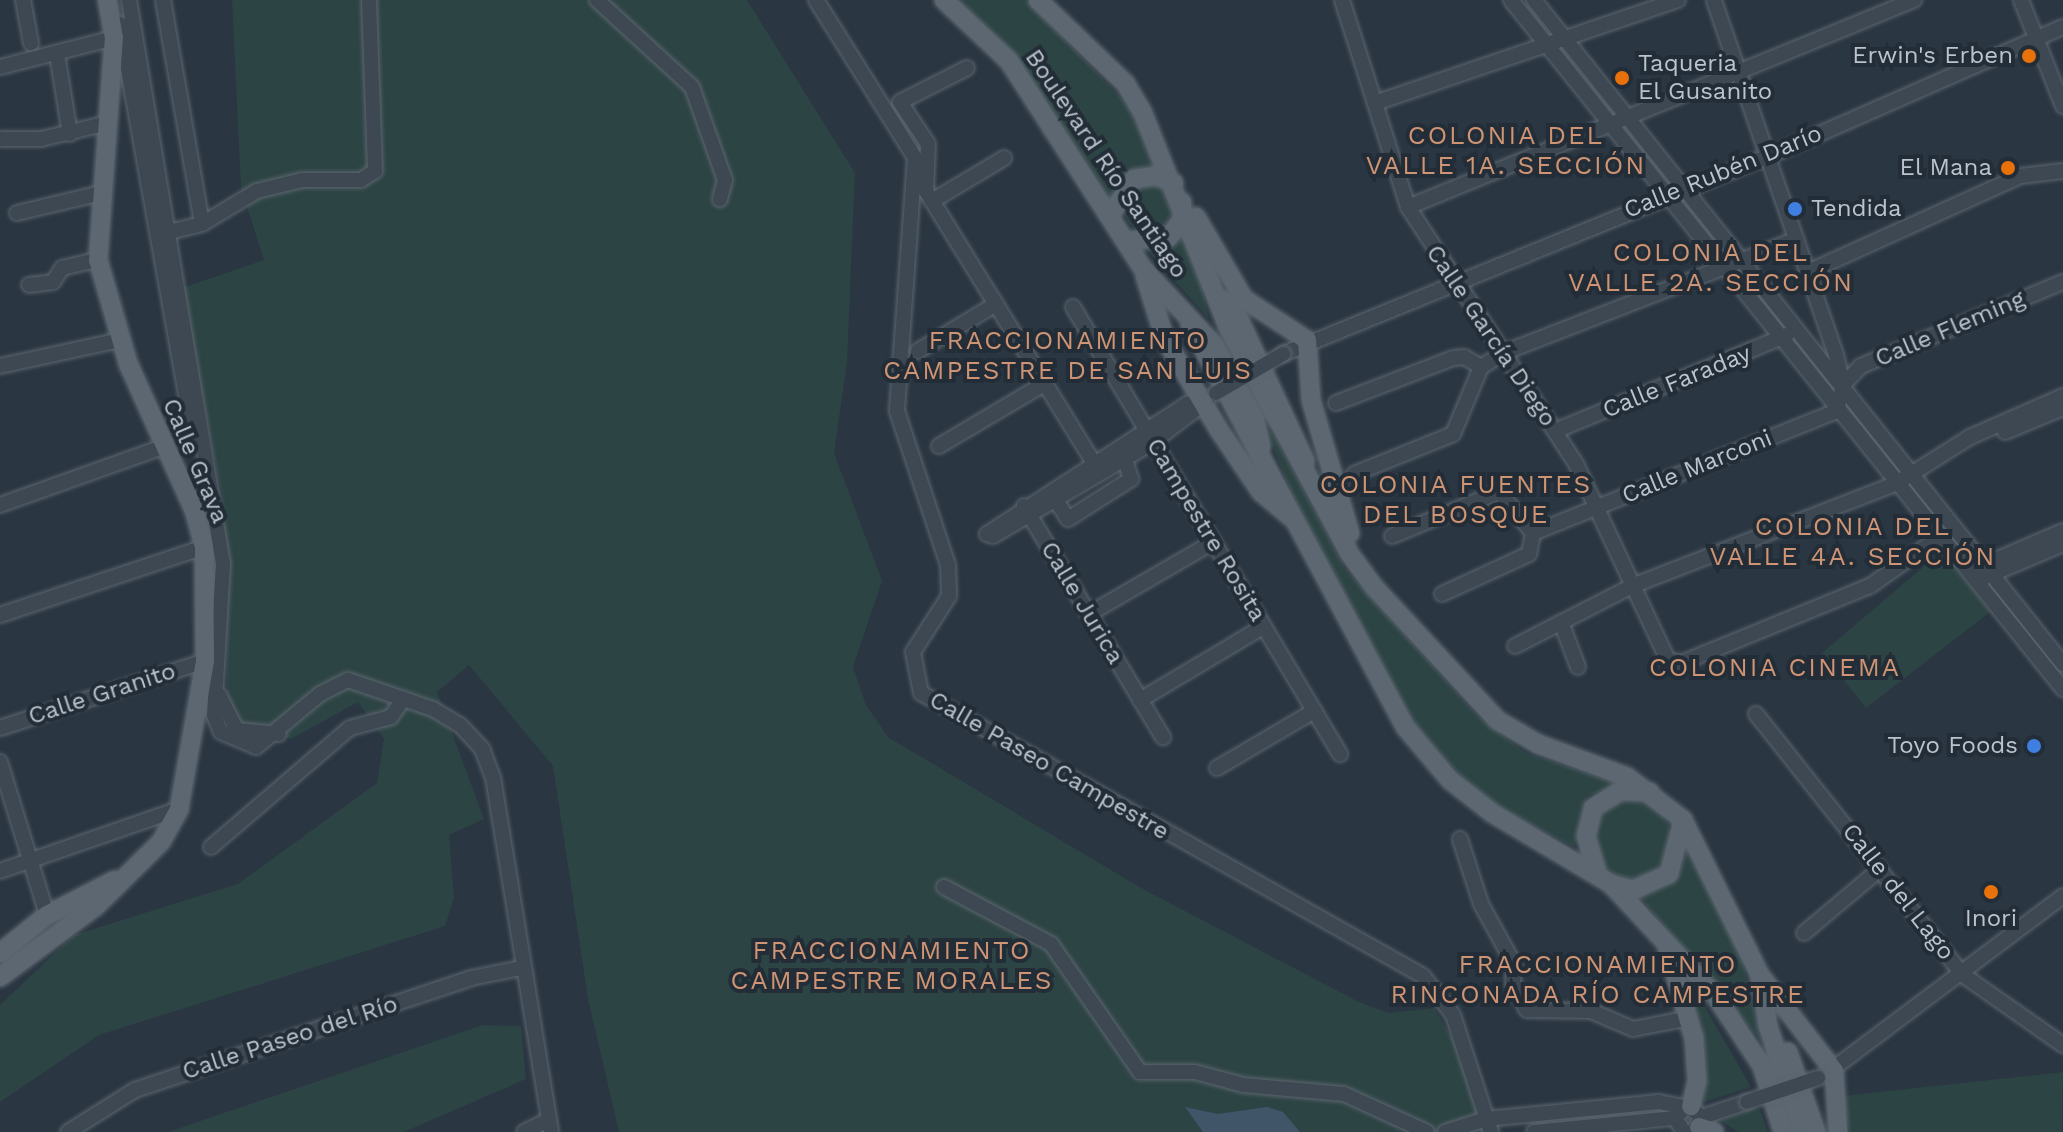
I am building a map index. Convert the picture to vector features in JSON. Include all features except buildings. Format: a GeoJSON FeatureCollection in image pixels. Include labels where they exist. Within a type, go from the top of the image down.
{"type":"FeatureCollection","features":[{"type":"Feature","properties":{"kind":"main road","name":"Calle Grava"},"geometry":{"type":"LineString","coordinates":[[99,0],[117,37]]}},
{"type":"Feature","properties":{"kind":"main road","name":"Calle Grava"},"geometry":{"type":"LineString","coordinates":[[0,977],[129,874],[161,842],[179,809],[205,661],[204,547],[194,510],[163,447],[120,340],[98,260],[101,193],[117,37],[107,0]]}},
{"type":"Feature","properties":{"kind":"main road","name":"Boulevard Río Santiago"},"geometry":{"type":"LineString","coordinates":[[944,0],[1009,61],[1111,214],[1143,269],[1190,324],[1214,345],[1255,420],[1261,449],[1406,728],[1433,759],[1492,813],[1604,879],[1665,941],[1715,995],[1769,1081],[1782,1132]]}},
{"type":"Feature","properties":{"kind":"main road","name":"Boulevard Río Santiago"},"geometry":{"type":"LineString","coordinates":[[1038,0],[1125,83],[1178,191],[1218,294],[1239,319],[1299,437],[1309,473],[1374,587],[1497,720],[1653,792],[1683,820],[1759,973],[1768,1026],[1803,1132]]}},
{"type":"Feature","properties":{"kind":"main road"},"geometry":{"type":"LineString","coordinates":[[1111,214],[1134,179],[1156,176],[1178,191],[1244,299],[1307,340],[1307,382],[1334,489],[1374,587]]}},
{"type":"Feature","properties":{"kind":"main road"},"geometry":{"type":"LineString","coordinates":[[1127,241],[1169,237],[1182,219],[1178,191]]}},
{"type":"Feature","properties":{"kind":"main road"},"geometry":{"type":"LineString","coordinates":[[1143,269],[1165,339],[1208,399],[1261,492],[1299,524]]}},
{"type":"Feature","properties":{"kind":"main road"},"geometry":{"type":"LineString","coordinates":[[1653,792],[1620,791],[1593,808],[1586,850],[1604,879],[1633,890],[1669,874],[1683,820]]}},
{"type":"Feature","properties":{"kind":"main road","name":"Calle Grava"},"geometry":{"type":"LineString","coordinates":[[0,953],[47,915],[129,874]]}},
{"type":"Feature","properties":{"kind":"main road"},"geometry":{"type":"LineString","coordinates":[[1665,941],[1689,1018],[1697,1081],[1692,1121]]}},
{"type":"Feature","properties":{"kind":"main road"},"geometry":{"type":"LineString","coordinates":[[1759,973],[1826,1074],[1838,1132]]}},
{"type":"Feature","properties":{"kind":"main road","name":"Boulevard Río Santiago"},"geometry":{"type":"LineString","coordinates":[[1764,994],[1816,1132]]}},
{"type":"Feature","properties":{"kind":"street"},"geometry":{"type":"LineString","coordinates":[[23,0],[31,43]]}},
{"type":"Feature","properties":{"kind":"street"},"geometry":{"type":"LineString","coordinates":[[116,0],[117,37],[135,69],[173,292],[197,458],[209,477],[225,591],[214,715],[221,732],[256,747],[279,734],[320,694],[348,680],[403,699],[460,725],[482,749],[493,777],[521,968],[549,1126],[524,1132]]}},
{"type":"Feature","properties":{"kind":"street"},"geometry":{"type":"LineString","coordinates":[[117,37],[129,0]]}},
{"type":"Feature","properties":{"kind":"street"},"geometry":{"type":"LineString","coordinates":[[163,0],[202,224]]}},
{"type":"Feature","properties":{"kind":"street"},"geometry":{"type":"LineString","coordinates":[[163,234],[202,224],[257,191],[302,180],[361,180],[375,171],[369,0]]}},
{"type":"Feature","properties":{"kind":"street"},"geometry":{"type":"LineString","coordinates":[[597,0],[692,87],[725,180],[720,199]]}},
{"type":"Feature","properties":{"kind":"street","name":"Calle Paseo Campestre"},"geometry":{"type":"LineString","coordinates":[[816,0],[915,158],[897,411],[948,565],[949,596],[913,652],[921,693],[1423,976],[1453,1015],[1488,1126]]}},
{"type":"Feature","properties":{"kind":"street"},"geometry":{"type":"LineString","coordinates":[[1511,0],[1940,537],[2056,658]]}},
{"type":"Feature","properties":{"kind":"street"},"geometry":{"type":"LineString","coordinates":[[1534,0],[1990,570],[2056,658],[2063,689]]}},
{"type":"Feature","properties":{"kind":"street"},"geometry":{"type":"LineString","coordinates":[[1375,103],[1678,0]]}},
{"type":"Feature","properties":{"kind":"street"},"geometry":{"type":"LineString","coordinates":[[1714,0],[1797,239],[1843,385],[1837,411]]}},
{"type":"Feature","properties":{"kind":"street"},"geometry":{"type":"LineString","coordinates":[[1408,207],[1914,0]]}},
{"type":"Feature","properties":{"kind":"street"},"geometry":{"type":"LineString","coordinates":[[2021,0],[2059,85],[2063,106]]}},
{"type":"Feature","properties":{"kind":"street","name":"Calle García Diego"},"geometry":{"type":"LineString","coordinates":[[1345,1],[1408,207],[1453,281],[1555,431],[1668,660],[1681,663],[1870,586],[1940,537]]}},
{"type":"Feature","properties":{"kind":"street","name":"Calle Rubén Darío"},"geometry":{"type":"LineString","coordinates":[[1097,468],[1307,340],[1769,156],[2063,27]]}},
{"type":"Feature","properties":{"kind":"street"},"geometry":{"type":"LineString","coordinates":[[0,67],[117,37]]}},
{"type":"Feature","properties":{"kind":"street"},"geometry":{"type":"LineString","coordinates":[[57,54],[70,134]]}},
{"type":"Feature","properties":{"kind":"street"},"geometry":{"type":"LineString","coordinates":[[967,68],[900,102],[928,144],[926,191],[1097,468]]}},
{"type":"Feature","properties":{"kind":"street"},"geometry":{"type":"LineString","coordinates":[[1,139],[70,134],[108,123]]}},
{"type":"Feature","properties":{"kind":"street"},"geometry":{"type":"LineString","coordinates":[[932,201],[1004,158]]}},
{"type":"Feature","properties":{"kind":"street"},"geometry":{"type":"LineString","coordinates":[[1808,272],[2021,176],[2063,171]]}},
{"type":"Feature","properties":{"kind":"street"},"geometry":{"type":"LineString","coordinates":[[17,213],[101,193]]}},
{"type":"Feature","properties":{"kind":"street"},"geometry":{"type":"LineString","coordinates":[[1354,474],[1453,434],[1481,367],[1503,353],[1797,239]]}},
{"type":"Feature","properties":{"kind":"street"},"geometry":{"type":"LineString","coordinates":[[29,285],[53,282],[62,268],[98,260]]}},
{"type":"Feature","properties":{"kind":"street","name":"Calle Fleming"},"geometry":{"type":"LineString","coordinates":[[1843,385],[1861,366],[2063,282]]}},
{"type":"Feature","properties":{"kind":"street"},"geometry":{"type":"LineString","coordinates":[[918,351],[996,304]]}},
{"type":"Feature","properties":{"kind":"street","name":"Campestre Rosita"},"geometry":{"type":"LineString","coordinates":[[1073,307],[1340,754]]}},
{"type":"Feature","properties":{"kind":"street","name":"Calle Faraday"},"geometry":{"type":"LineString","coordinates":[[1555,431],[1781,340],[1798,329]]}},
{"type":"Feature","properties":{"kind":"street"},"geometry":{"type":"LineString","coordinates":[[0,366],[120,340]]}},
{"type":"Feature","properties":{"kind":"street"},"geometry":{"type":"LineString","coordinates":[[1336,403],[1453,358],[1464,357],[1481,367]]}},
{"type":"Feature","properties":{"kind":"street"},"geometry":{"type":"LineString","coordinates":[[939,446],[1044,384]]}},
{"type":"Feature","properties":{"kind":"street"},"geometry":{"type":"LineString","coordinates":[[1515,646],[1632,586],[1897,483],[1952,451],[2044,410],[2063,396]]}},
{"type":"Feature","properties":{"kind":"street"},"geometry":{"type":"LineString","coordinates":[[2044,410],[2063,408]]}},
{"type":"Feature","properties":{"kind":"street","name":"Calle Marconi"},"geometry":{"type":"LineString","coordinates":[[1533,533],[1837,411]]}},
{"type":"Feature","properties":{"kind":"street"},"geometry":{"type":"LineString","coordinates":[[0,505],[163,447]]}},
{"type":"Feature","properties":{"kind":"street"},"geometry":{"type":"LineString","coordinates":[[1055,499],[1068,519],[1131,479],[1123,452]]}},
{"type":"Feature","properties":{"kind":"street"},"geometry":{"type":"LineString","coordinates":[[1026,510],[1055,499],[1097,468]]}},
{"type":"Feature","properties":{"kind":"street"},"geometry":{"type":"LineString","coordinates":[[1026,510],[1097,468]]}},
{"type":"Feature","properties":{"kind":"street"},"geometry":{"type":"LineString","coordinates":[[1392,536],[1499,492],[1533,533],[1529,554],[1442,594]]}},
{"type":"Feature","properties":{"kind":"street","name":"Calle Jurica"},"geometry":{"type":"LineString","coordinates":[[1026,510],[1163,737]]}},
{"type":"Feature","properties":{"kind":"street"},"geometry":{"type":"LineString","coordinates":[[1990,570],[2063,531]]}},
{"type":"Feature","properties":{"kind":"street"},"geometry":{"type":"LineString","coordinates":[[1089,614],[1213,542]]}},
{"type":"Feature","properties":{"kind":"street"},"geometry":{"type":"LineString","coordinates":[[1973,574],[2063,544]]}},
{"type":"Feature","properties":{"kind":"street"},"geometry":{"type":"LineString","coordinates":[[0,615],[204,547]]}},
{"type":"Feature","properties":{"kind":"street"},"geometry":{"type":"LineString","coordinates":[[1561,622],[1578,667]]}},
{"type":"Feature","properties":{"kind":"street"},"geometry":{"type":"LineString","coordinates":[[1140,700],[1264,626]]}},
{"type":"Feature","properties":{"kind":"street","name":"Calle Granito"},"geometry":{"type":"LineString","coordinates":[[0,728],[205,661]]}},
{"type":"Feature","properties":{"kind":"street"},"geometry":{"type":"LineString","coordinates":[[211,847],[350,728],[391,717],[403,699]]}},
{"type":"Feature","properties":{"kind":"street"},"geometry":{"type":"LineString","coordinates":[[1217,768],[1314,711]]}},
{"type":"Feature","properties":{"kind":"street","name":"Calle del Lago"},"geometry":{"type":"LineString","coordinates":[[1756,714],[1963,975],[2063,1045]]}},
{"type":"Feature","properties":{"kind":"street"},"geometry":{"type":"LineString","coordinates":[[0,762],[34,858],[47,915]]}},
{"type":"Feature","properties":{"kind":"street"},"geometry":{"type":"LineString","coordinates":[[0,871],[179,809]]}},
{"type":"Feature","properties":{"kind":"street"},"geometry":{"type":"LineString","coordinates":[[1460,839],[1481,904],[1510,953],[1513,983],[1527,1010],[1591,1011],[1633,1029],[1689,1018]]}},
{"type":"Feature","properties":{"kind":"street"},"geometry":{"type":"LineString","coordinates":[[1804,933],[1880,869]]}},
{"type":"Feature","properties":{"kind":"street"},"geometry":{"type":"LineString","coordinates":[[944,887],[1051,944],[1140,1072],[1195,1072],[1243,1085],[1344,1094],[1427,1132]]}},
{"type":"Feature","properties":{"kind":"street"},"geometry":{"type":"LineString","coordinates":[[1534,1132],[1692,1121],[1826,1074],[1963,975],[2063,896]]}},
{"type":"Feature","properties":{"kind":"street","name":"Calle Paseo del Río"},"geometry":{"type":"LineString","coordinates":[[68,1132],[135,1090],[471,978],[521,968]]}},
{"type":"Feature","properties":{"kind":"street"},"geometry":{"type":"LineString","coordinates":[[1445,1132],[1568,1111],[1659,1102],[1692,1121]]}},
{"type":"Feature","properties":{"kind":"street"},"geometry":{"type":"LineString","coordinates":[[1568,1111],[1570,1128]]}},
{"type":"Feature","properties":{"kind":"green space"},"geometry":{"type":"Polygon","coordinates":[[[232,0],[747,0],[855,173],[847,362],[834,453],[882,581],[853,667],[866,705],[888,737],[1141,888],[1359,1002],[1389,1013],[1434,1008],[1457,1046],[1486,1132],[619,1132],[588,999],[553,766],[469,665],[437,692],[484,819],[449,835],[454,898],[445,926],[99,1035],[0,1102],[0,1005],[74,935],[238,884],[377,783],[384,739],[358,702],[291,739],[245,726],[227,704],[224,508],[182,288],[264,260],[241,188],[232,0]]]}},
{"type":"Feature","properties":{"kind":"green space"},"geometry":{"type":"Polygon","coordinates":[[[953,0],[1026,0],[1130,107],[1159,170],[1122,178],[1109,198],[1016,59],[953,0]]]}},
{"type":"Feature","properties":{"kind":"green space"},"geometry":{"type":"Polygon","coordinates":[[[1148,185],[1165,192],[1172,209],[1165,226],[1148,233],[1131,226],[1124,209],[1131,192],[1148,185]]]}},
{"type":"Feature","properties":{"kind":"green space"},"geometry":{"type":"Polygon","coordinates":[[[1185,231],[1193,250],[1209,319],[1147,250],[1166,248],[1185,231]]]}},
{"type":"Feature","properties":{"kind":"green space"},"geometry":{"type":"Polygon","coordinates":[[[1272,431],[1345,569],[1477,716],[1526,753],[1619,784],[1587,796],[1574,847],[1485,801],[1413,724],[1292,494],[1267,433],[1272,431]]]}},
{"type":"Feature","properties":{"kind":"green space"},"geometry":{"type":"Polygon","coordinates":[[[1943,550],[1990,612],[1866,708],[1822,653],[1943,550]]]}},
{"type":"Feature","properties":{"kind":"green space"},"geometry":{"type":"Polygon","coordinates":[[[1624,800],[1640,800],[1654,806],[1665,817],[1671,839],[1665,861],[1654,872],[1640,878],[1624,878],[1610,872],[1599,861],[1593,847],[1593,831],[1599,817],[1610,806],[1624,800]]]}},
{"type":"Feature","properties":{"kind":"green space"},"geometry":{"type":"Polygon","coordinates":[[[1689,842],[1744,966],[1762,1042],[1639,896],[1679,875],[1689,842]]]}},
{"type":"Feature","properties":{"kind":"green space"},"geometry":{"type":"Polygon","coordinates":[[[1686,974],[1751,1087],[1704,1102],[1701,1040],[1686,974]]]}},
{"type":"Feature","properties":{"kind":"green space"},"geometry":{"type":"Polygon","coordinates":[[[483,1025],[521,1026],[526,1079],[404,1132],[168,1132],[483,1025]]]}},
{"type":"Feature","properties":{"kind":"green space"},"geometry":{"type":"Polygon","coordinates":[[[2063,1072],[2062,1132],[1850,1132],[1843,1096],[2063,1072]]]}},
{"type":"Feature","properties":{"kind":"green space"},"geometry":{"type":"Polygon","coordinates":[[[1759,1108],[1768,1132],[1738,1132],[1716,1118],[1759,1108]]]}},
{"type":"Feature","properties":{"kind":"water"},"geometry":{"type":"Polygon","coordinates":[[[1185,1107],[1218,1114],[1267,1107],[1283,1112],[1300,1132],[1203,1132],[1185,1107]]]}},
{"type":"Feature","properties":{"kind":"place","name":"Erwin's Erben"},"geometry":{"type":"Point","coordinates":[2029,56]}},
{"type":"Feature","properties":{"kind":"place","name":"Taqueria El Gusanito"},"geometry":{"type":"Point","coordinates":[1622,78]}},
{"type":"Feature","properties":{"kind":"place","name":"El Mana"},"geometry":{"type":"Point","coordinates":[2008,168]}},
{"type":"Feature","properties":{"kind":"place","name":"Tendida"},"geometry":{"type":"Point","coordinates":[1795,209]}},
{"type":"Feature","properties":{"kind":"place","name":"Toyo Foods"},"geometry":{"type":"Point","coordinates":[2034,746]}},
{"type":"Feature","properties":{"kind":"place","name":"Inori"},"geometry":{"type":"Point","coordinates":[1991,892]}},
{"type":"Feature","properties":{"kind":"district","name":"COLONIA DEL VALLE 1A. SECCIÓN"},"geometry":{"type":"Point","coordinates":[1506,151]}},
{"type":"Feature","properties":{"kind":"district","name":"COLONIA DEL VALLE 2A. SECCIÓN"},"geometry":{"type":"Point","coordinates":[1711,268]}},
{"type":"Feature","properties":{"kind":"district","name":"FRACCIONAMIENTO CAMPESTRE DE SAN LUIS"},"geometry":{"type":"Point","coordinates":[1068,356]}},
{"type":"Feature","properties":{"kind":"district","name":"COLONIA FUENTES DEL BOSQUE"},"geometry":{"type":"Point","coordinates":[1456,500]}},
{"type":"Feature","properties":{"kind":"district","name":"COLONIA DEL VALLE 4A. SECCIÓN"},"geometry":{"type":"Point","coordinates":[1853,542]}},
{"type":"Feature","properties":{"kind":"district","name":"COLONIA CINEMA"},"geometry":{"type":"Point","coordinates":[1775,668]}},
{"type":"Feature","properties":{"kind":"district","name":"FRACCIONAMIENTO CAMPESTRE MORALES"},"geometry":{"type":"Point","coordinates":[892,966]}},
{"type":"Feature","properties":{"kind":"district","name":"FRACCIONAMIENTO RINCONADA RÍO CAMPESTRE"},"geometry":{"type":"Point","coordinates":[1598,980]}}]}
